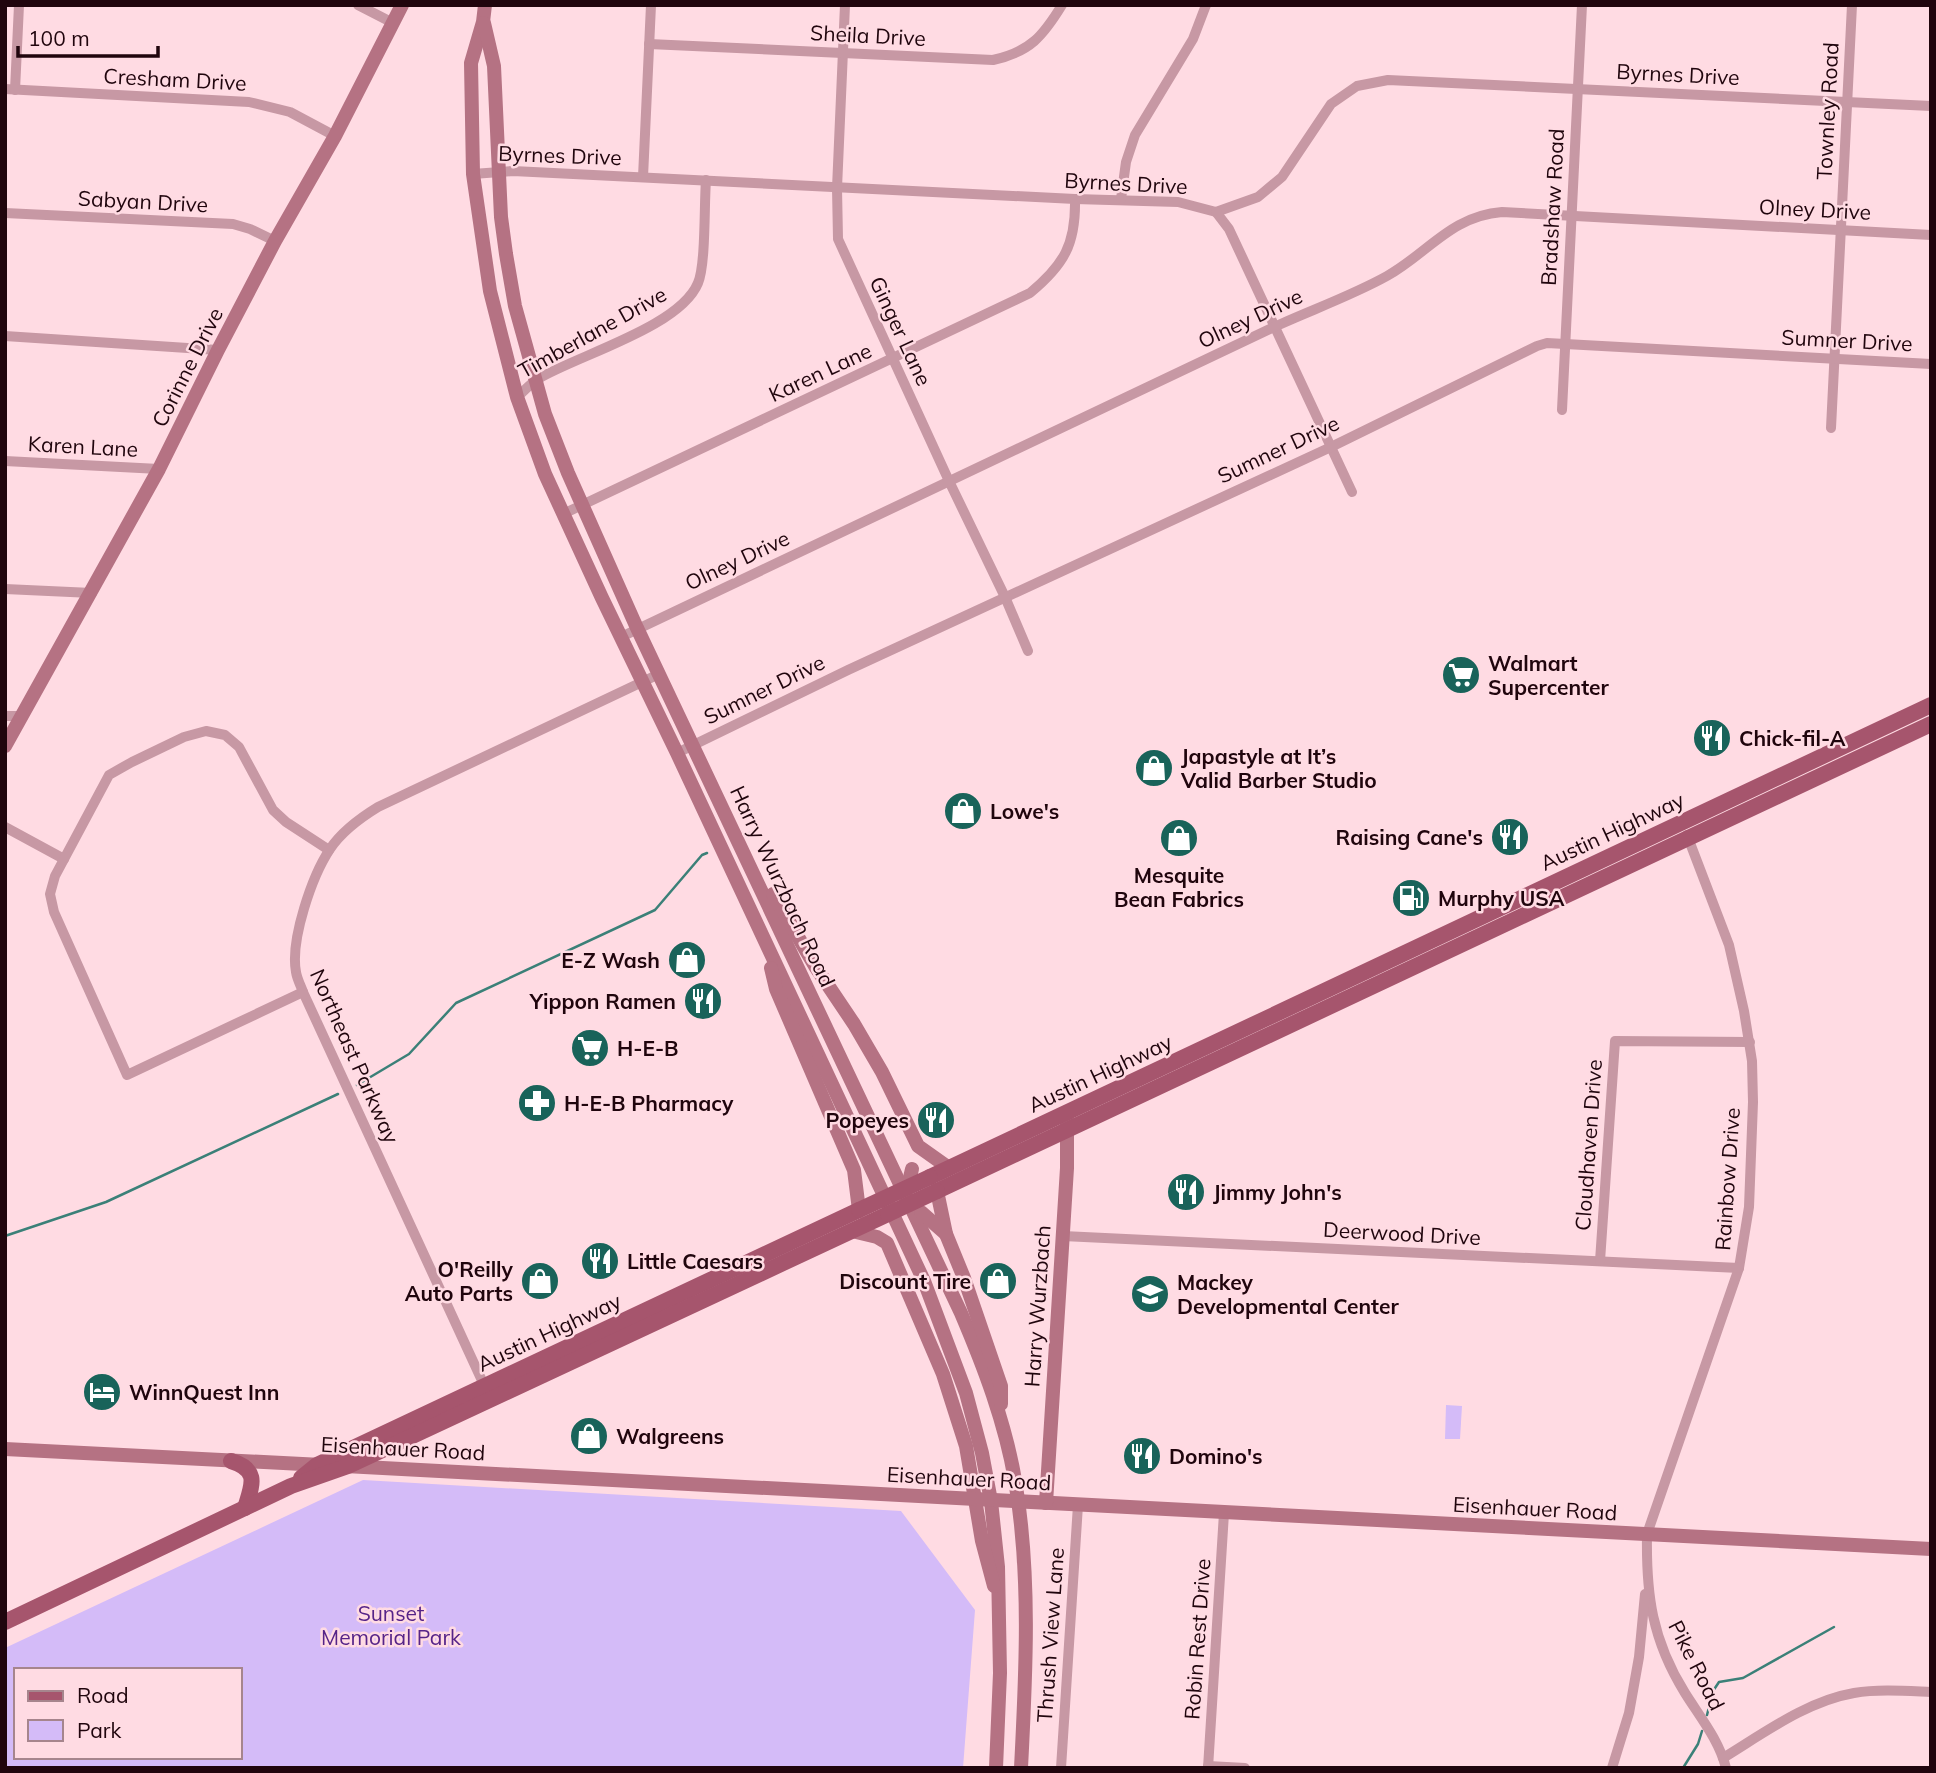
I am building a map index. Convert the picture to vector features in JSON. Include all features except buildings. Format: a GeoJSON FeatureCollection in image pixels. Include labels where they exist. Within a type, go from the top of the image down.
{"type":"FeatureCollection","features":[{"type":"Feature","properties":{"kind":"main road","name":"Corinne Drive"},"geometry":{"type":"LineString","coordinates":[[5,746],[159,469],[275,241],[335,136],[402,5]]}},
{"type":"Feature","properties":{"kind":"main road","name":"Harry Wurzbach Road"},"geometry":{"type":"LineString","coordinates":[[485,5],[471,63],[473,174],[490,291],[517,397],[528,432],[563,514],[925,1281],[973,1418],[990,1501],[999,1602],[1000,1673],[996,1768]]}},
{"type":"Feature","properties":{"kind":"main road","name":"Harry Wurzbach Road"},"geometry":{"type":"LineString","coordinates":[[483,22],[494,66],[500,216],[515,306],[545,414],[637,628],[961,1313],[986,1372],[1001,1419],[1018,1502],[1026,1609],[1021,1768]]}},
{"type":"Feature","properties":{"kind":"main road","name":"Austin Highway"},"geometry":{"type":"LineString","coordinates":[[291,1486],[317,1465],[484,1385],[852,1231],[972,1156],[1931,705]]}},
{"type":"Feature","properties":{"kind":"main road","name":"Austin Highway"},"geometry":{"type":"LineString","coordinates":[[769,1264],[763,1260],[811,1237],[818,1229],[859,1210],[906,1198],[977,1173],[1931,724]]}},
{"type":"Feature","properties":{"kind":"main road"},"geometry":{"type":"LineString","coordinates":[[753,872],[772,892],[812,961],[855,1024],[918,1146],[949,1168]]}},
{"type":"Feature","properties":{"kind":"main road"},"geometry":{"type":"LineString","coordinates":[[744,895],[755,897],[778,943],[799,968]]}},
{"type":"Feature","properties":{"kind":"main road"},"geometry":{"type":"LineString","coordinates":[[768,946],[776,989],[854,1170],[859,1210]]}},
{"type":"Feature","properties":{"kind":"main road","name":"Harry Wurzbach"},"geometry":{"type":"LineString","coordinates":[[1046,1503],[1069,1130],[1066,1112]]}},
{"type":"Feature","properties":{"kind":"main road"},"geometry":{"type":"LineString","coordinates":[[887,1243],[906,1198],[918,1146]]}},
{"type":"Feature","properties":{"kind":"main road"},"geometry":{"type":"LineString","coordinates":[[854,1170],[877,1188],[906,1198],[946,1234],[1001,1386],[1001,1419]]}},
{"type":"Feature","properties":{"kind":"main road"},"geometry":{"type":"LineString","coordinates":[[906,1198],[946,1234]]}},
{"type":"Feature","properties":{"kind":"main road"},"geometry":{"type":"LineString","coordinates":[[852,1231],[877,1237],[887,1243],[923,1326],[966,1446],[974,1500],[999,1602]]}},
{"type":"Feature","properties":{"kind":"main road","name":"Austin Highway"},"geometry":{"type":"LineString","coordinates":[[5,1622],[291,1486],[348,1466],[769,1264]]}},
{"type":"Feature","properties":{"kind":"main road","name":"Eisenhauer Road"},"geometry":{"type":"LineString","coordinates":[[5,1449],[1931,1549]]}},
{"type":"Feature","properties":{"kind":"main road"},"geometry":{"type":"LineString","coordinates":[[231,1461],[241,1464],[251,1474],[252,1483],[245,1508]]}},
{"type":"Feature","properties":{"kind":"street"},"geometry":{"type":"LineString","coordinates":[[10,89],[19,5]]}},
{"type":"Feature","properties":{"kind":"street"},"geometry":{"type":"LineString","coordinates":[[358,5],[393,23]]}},
{"type":"Feature","properties":{"kind":"street"},"geometry":{"type":"LineString","coordinates":[[643,177],[651,5]]}},
{"type":"Feature","properties":{"kind":"street","name":"Ginger Lane"},"geometry":{"type":"LineString","coordinates":[[845,5],[837,188],[838,239],[1028,651]]}},
{"type":"Feature","properties":{"kind":"street","name":"Sheila Drive"},"geometry":{"type":"LineString","coordinates":[[649,44],[993,60],[1011,56],[1033,43],[1045,31],[1062,5]]}},
{"type":"Feature","properties":{"kind":"street"},"geometry":{"type":"LineString","coordinates":[[1121,199],[1124,171],[1135,135],[1194,39],[1206,5]]}},
{"type":"Feature","properties":{"kind":"street","name":"Bradshaw Road"},"geometry":{"type":"LineString","coordinates":[[1562,410],[1582,5]]}},
{"type":"Feature","properties":{"kind":"street","name":"Townley Road"},"geometry":{"type":"LineString","coordinates":[[1831,428],[1852,5]]}},
{"type":"Feature","properties":{"kind":"street","name":"Byrnes Drive"},"geometry":{"type":"LineString","coordinates":[[473,174],[498,172],[643,177],[1075,199],[1121,199],[1178,202],[1216,212],[1258,197],[1271,188],[1282,177],[1331,104],[1357,86],[1388,80],[1931,106]]}},
{"type":"Feature","properties":{"kind":"street","name":"Cresham Drive"},"geometry":{"type":"LineString","coordinates":[[10,89],[249,102],[290,112],[335,136]]}},
{"type":"Feature","properties":{"kind":"street","name":"Timberlane Drive"},"geometry":{"type":"LineString","coordinates":[[517,397],[537,380],[643,329],[679,308],[687,299],[698,282],[701,268],[706,180]]}},
{"type":"Feature","properties":{"kind":"street","name":"Karen Lane"},"geometry":{"type":"LineString","coordinates":[[563,514],[1022,298],[1045,281],[1063,259],[1075,229],[1075,199]]}},
{"type":"Feature","properties":{"kind":"street"},"geometry":{"type":"LineString","coordinates":[[1216,212],[1229,229],[1352,492]]}},
{"type":"Feature","properties":{"kind":"street","name":"Olney Drive"},"geometry":{"type":"LineString","coordinates":[[621,637],[1274,327],[1384,278],[1404,266],[1454,226],[1472,218],[1502,212],[1931,235]]}},
{"type":"Feature","properties":{"kind":"street","name":"Sabyan Drive"},"geometry":{"type":"LineString","coordinates":[[5,213],[233,224],[275,241]]}},
{"type":"Feature","properties":{"kind":"street"},"geometry":{"type":"LineString","coordinates":[[5,336],[218,350]]}},
{"type":"Feature","properties":{"kind":"street","name":"Sumner Drive"},"geometry":{"type":"LineString","coordinates":[[677,753],[848,670],[1331,447],[1547,343],[1931,364]]}},
{"type":"Feature","properties":{"kind":"street","name":"Karen Lane"},"geometry":{"type":"LineString","coordinates":[[5,461],[159,469]]}},
{"type":"Feature","properties":{"kind":"street"},"geometry":{"type":"LineString","coordinates":[[5,589],[92,593]]}},
{"type":"Feature","properties":{"kind":"street","name":"Northeast Parkway"},"geometry":{"type":"LineString","coordinates":[[484,1385],[303,992],[296,971],[298,936],[306,902],[329,850],[351,827],[378,807],[659,674]]}},
{"type":"Feature","properties":{"kind":"street"},"geometry":{"type":"LineString","coordinates":[[5,716],[21,716]]}},
{"type":"Feature","properties":{"kind":"street"},"geometry":{"type":"LineString","coordinates":[[303,992],[127,1075],[52,907],[51,894],[55,876],[109,775],[184,737],[211,730],[225,735],[239,747],[273,810],[286,822],[329,850]]}},
{"type":"Feature","properties":{"kind":"street","name":"Rainbow Drive"},"geometry":{"type":"LineString","coordinates":[[1647,1534],[1740,1268],[1749,1208],[1753,1102],[1743,1002],[1729,947],[1681,821]]}},
{"type":"Feature","properties":{"kind":"street"},"geometry":{"type":"LineString","coordinates":[[5,827],[64,859]]}},
{"type":"Feature","properties":{"kind":"street","name":"Cloudhaven Drive"},"geometry":{"type":"LineString","coordinates":[[1600,1261],[1615,1041],[1749,1042]]}},
{"type":"Feature","properties":{"kind":"street","name":"Deerwood Drive"},"geometry":{"type":"LineString","coordinates":[[1063,1236],[1740,1268]]}},
{"type":"Feature","properties":{"kind":"street","name":"Thrush View Lane"},"geometry":{"type":"LineString","coordinates":[[1061,1768],[1078,1505]]}},
{"type":"Feature","properties":{"kind":"street","name":"Robin Rest Drive"},"geometry":{"type":"LineString","coordinates":[[1208,1767],[1224,1513]]}},
{"type":"Feature","properties":{"kind":"street","name":"Pike Road"},"geometry":{"type":"LineString","coordinates":[[1647,1534],[1646,1579],[1656,1634],[1683,1690],[1716,1742],[1725,1763]]}},
{"type":"Feature","properties":{"kind":"street"},"geometry":{"type":"LineString","coordinates":[[1612,1768],[1629,1713],[1640,1657],[1646,1579]]}},
{"type":"Feature","properties":{"kind":"street"},"geometry":{"type":"LineString","coordinates":[[1725,1763],[1788,1719],[1831,1698],[1856,1692],[1931,1692]]}},
{"type":"Feature","properties":{"kind":"street"},"geometry":{"type":"LineString","coordinates":[[1208,1767],[1245,1768]]}},
{"type":"Feature","properties":{"kind":"green space"},"geometry":{"type":"Polygon","coordinates":[[[1446,1405],[1462,1406],[1460,1439],[1445,1439],[1446,1405]]]}},
{"type":"Feature","properties":{"kind":"green space","name":"Sunset Memorial Park"},"geometry":{"type":"Polygon","coordinates":[[[363,1480],[901,1511],[975,1610],[963,1768],[5,1768],[5,1648],[363,1480]]]}},
{"type":"Feature","properties":{"kind":"waterway"},"geometry":{"type":"LineString","coordinates":[[748,834],[758,829]]}},
{"type":"Feature","properties":{"kind":"waterway"},"geometry":{"type":"LineString","coordinates":[[357,1085],[409,1054],[456,1003],[655,910],[702,855],[707,853]]}},
{"type":"Feature","properties":{"kind":"waterway"},"geometry":{"type":"LineString","coordinates":[[5,1236],[106,1202],[338,1094]]}},
{"type":"Feature","properties":{"kind":"waterway"},"geometry":{"type":"LineString","coordinates":[[1707,1715],[1713,1691],[1719,1682],[1743,1678],[1834,1627]]}},
{"type":"Feature","properties":{"kind":"waterway"},"geometry":{"type":"LineString","coordinates":[[1683,1768],[1698,1744],[1702,1731]]}},
{"type":"Feature","properties":{"kind":"place","name":"Walmart Supercenter"},"geometry":{"type":"Point","coordinates":[1461,675]}},
{"type":"Feature","properties":{"kind":"place","name":"Chick-fil-A"},"geometry":{"type":"Point","coordinates":[1712,738]}},
{"type":"Feature","properties":{"kind":"place","name":"Japastyle at It’s Valid Barber Studio"},"geometry":{"type":"Point","coordinates":[1154,768]}},
{"type":"Feature","properties":{"kind":"place","name":"Lowe's"},"geometry":{"type":"Point","coordinates":[963,811]}},
{"type":"Feature","properties":{"kind":"place","name":"Raising Cane's"},"geometry":{"type":"Point","coordinates":[1510,837]}},
{"type":"Feature","properties":{"kind":"place","name":"Mesquite Bean Fabrics"},"geometry":{"type":"Point","coordinates":[1179,838]}},
{"type":"Feature","properties":{"kind":"place","name":"Murphy USA"},"geometry":{"type":"Point","coordinates":[1411,898]}},
{"type":"Feature","properties":{"kind":"place","name":"E-Z Wash"},"geometry":{"type":"Point","coordinates":[687,960]}},
{"type":"Feature","properties":{"kind":"place","name":"Yippon Ramen"},"geometry":{"type":"Point","coordinates":[703,1001]}},
{"type":"Feature","properties":{"kind":"place","name":"H-E-B"},"geometry":{"type":"Point","coordinates":[590,1048]}},
{"type":"Feature","properties":{"kind":"place","name":"H-E-B Pharmacy"},"geometry":{"type":"Point","coordinates":[537,1103]}},
{"type":"Feature","properties":{"kind":"place","name":"Popeyes"},"geometry":{"type":"Point","coordinates":[936,1120]}},
{"type":"Feature","properties":{"kind":"place","name":"Jimmy John's"},"geometry":{"type":"Point","coordinates":[1186,1192]}},
{"type":"Feature","properties":{"kind":"place","name":"Little Caesars"},"geometry":{"type":"Point","coordinates":[600,1261]}},
{"type":"Feature","properties":{"kind":"place","name":"O'Reilly Auto Parts"},"geometry":{"type":"Point","coordinates":[540,1281]}},
{"type":"Feature","properties":{"kind":"place","name":"Discount Tire"},"geometry":{"type":"Point","coordinates":[998,1281]}},
{"type":"Feature","properties":{"kind":"place","name":"Mackey Developmental Center"},"geometry":{"type":"Point","coordinates":[1150,1294]}},
{"type":"Feature","properties":{"kind":"place","name":"WinnQuest Inn"},"geometry":{"type":"Point","coordinates":[102,1392]}},
{"type":"Feature","properties":{"kind":"place","name":"Walgreens"},"geometry":{"type":"Point","coordinates":[589,1436]}},
{"type":"Feature","properties":{"kind":"place","name":"Domino's"},"geometry":{"type":"Point","coordinates":[1142,1456]}}]}
